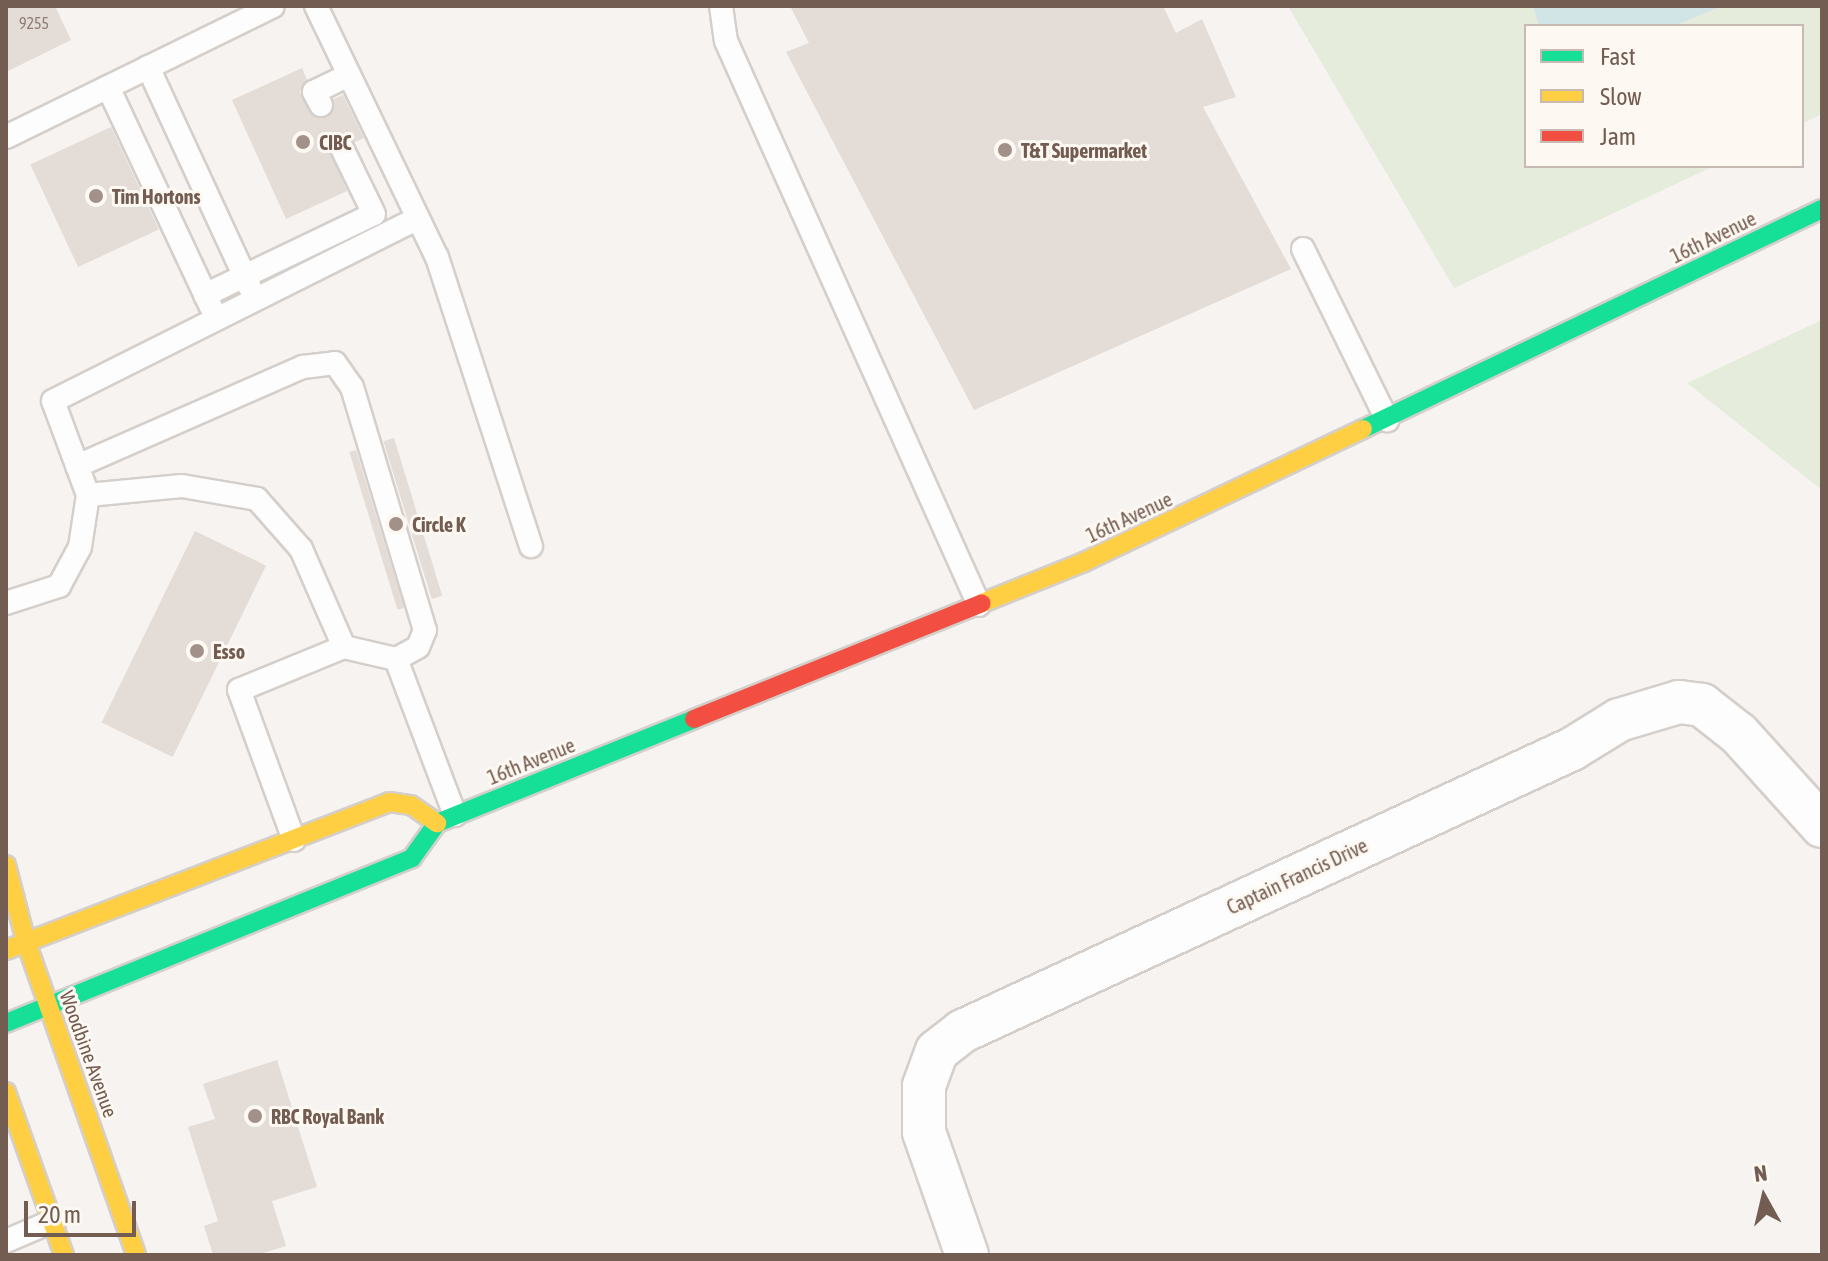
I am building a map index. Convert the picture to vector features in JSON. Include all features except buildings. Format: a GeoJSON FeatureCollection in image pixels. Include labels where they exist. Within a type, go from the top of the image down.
{"type":"FeatureCollection","features":[{"type":"Feature","properties":{"kind":"main road","name":"16th Avenue"},"geometry":{"type":"LineString","coordinates":[[446,819],[1084,562],[1387,420],[1822,209]]}},
{"type":"Feature","properties":{"kind":"main road"},"geometry":{"type":"LineString","coordinates":[[6,950],[395,801],[446,819],[412,858],[6,1023]]}},
{"type":"Feature","properties":{"kind":"main road","name":"Woodbine Avenue"},"geometry":{"type":"LineString","coordinates":[[6,865],[26,942],[136,1255]]}},
{"type":"Feature","properties":{"kind":"main road"},"geometry":{"type":"LineString","coordinates":[[6,1092],[55,1220],[64,1255]]}},
{"type":"Feature","properties":{"kind":"street","name":"Captain Francis Drive"},"geometry":{"type":"LineString","coordinates":[[967,1255],[924,1132],[924,1086],[937,1051],[963,1031],[1572,749],[1619,720],[1679,702],[1702,705],[1739,734],[1822,826]]}},
{"type":"Feature","properties":{"kind":"lane"},"geometry":{"type":"LineString","coordinates":[[6,137],[273,6]]}},
{"type":"Feature","properties":{"kind":"lane"},"geometry":{"type":"LineString","coordinates":[[316,6],[437,257],[531,546]]}},
{"type":"Feature","properties":{"kind":"lane"},"geometry":{"type":"LineString","coordinates":[[721,6],[726,41],[979,605]]}},
{"type":"Feature","properties":{"kind":"lane"},"geometry":{"type":"LineString","coordinates":[[148,67],[256,300]]}},
{"type":"Feature","properties":{"kind":"lane"},"geometry":{"type":"LineString","coordinates":[[321,105],[314,92],[349,75]]}},
{"type":"Feature","properties":{"kind":"lane"},"geometry":{"type":"LineString","coordinates":[[108,87],[216,319]]}},
{"type":"Feature","properties":{"kind":"lane"},"geometry":{"type":"LineString","coordinates":[[205,295],[374,214],[342,148]]}},
{"type":"Feature","properties":{"kind":"lane"},"geometry":{"type":"LineString","coordinates":[[6,603],[59,586],[80,547],[88,495],[53,401],[418,218]]}},
{"type":"Feature","properties":{"kind":"lane"},"geometry":{"type":"LineString","coordinates":[[1303,249],[1387,420]]}},
{"type":"Feature","properties":{"kind":"lane"},"geometry":{"type":"LineString","coordinates":[[77,466],[303,367],[335,363],[352,387],[425,630],[418,647],[396,659],[344,647],[239,690],[294,840]]}},
{"type":"Feature","properties":{"kind":"lane"},"geometry":{"type":"LineString","coordinates":[[88,495],[182,486],[257,499],[301,549],[344,647]]}},
{"type":"Feature","properties":{"kind":"lane"},"geometry":{"type":"LineString","coordinates":[[396,659],[446,819]]}},
{"type":"Feature","properties":{"kind":"lane"},"geometry":{"type":"LineString","coordinates":[[6,1241],[55,1220]]}},
{"type":"Feature","properties":{"kind":"green space"},"geometry":{"type":"Polygon","coordinates":[[[1288,6],[1822,6],[1822,114],[1804,123],[1804,24],[1524,24],[1524,168],[1710,168],[1454,288],[1288,6]]]}},
{"type":"Feature","properties":{"kind":"green space"},"geometry":{"type":"Polygon","coordinates":[[[1822,320],[1822,490],[1687,383],[1822,320]]]}},
{"type":"Feature","properties":{"kind":"shaded area"},"geometry":{"type":"Polygon","coordinates":[[[1533,6],[1722,6],[1679,24],[1538,24],[1533,6]]]}},
{"type":"Feature","properties":{"kind":"traffic: fast"},"geometry":{"type":"LineString","coordinates":[[1363,429],[1822,209]]}},
{"type":"Feature","properties":{"kind":"traffic: fast"},"geometry":{"type":"LineString","coordinates":[[6,1023],[412,858],[437,823],[694,719]]}},
{"type":"Feature","properties":{"kind":"traffic: slow"},"geometry":{"type":"LineString","coordinates":[[982,603],[1084,562],[1363,429]]}},
{"type":"Feature","properties":{"kind":"traffic: slow"},"geometry":{"type":"LineString","coordinates":[[6,950],[389,802],[411,805],[437,823]]}},
{"type":"Feature","properties":{"kind":"traffic: slow"},"geometry":{"type":"LineString","coordinates":[[6,865],[26,942],[136,1255]]}},
{"type":"Feature","properties":{"kind":"traffic: slow"},"geometry":{"type":"LineString","coordinates":[[6,1092],[64,1255]]}},
{"type":"Feature","properties":{"kind":"traffic: jam"},"geometry":{"type":"LineString","coordinates":[[694,719],[982,603]]}},
{"type":"Feature","properties":{"kind":"place","name":"CIBC"},"geometry":{"type":"Point","coordinates":[303,142]}},
{"type":"Feature","properties":{"kind":"place","name":"T&T Supermarket"},"geometry":{"type":"Point","coordinates":[1005,150]}},
{"type":"Feature","properties":{"kind":"place","name":"Tim Hortons"},"geometry":{"type":"Point","coordinates":[96,196]}},
{"type":"Feature","properties":{"kind":"place","name":"Circle K"},"geometry":{"type":"Point","coordinates":[396,524]}},
{"type":"Feature","properties":{"kind":"place","name":"Esso"},"geometry":{"type":"Point","coordinates":[197,651]}},
{"type":"Feature","properties":{"kind":"place","name":"RBC Royal Bank"},"geometry":{"type":"Point","coordinates":[255,1116]}}]}
